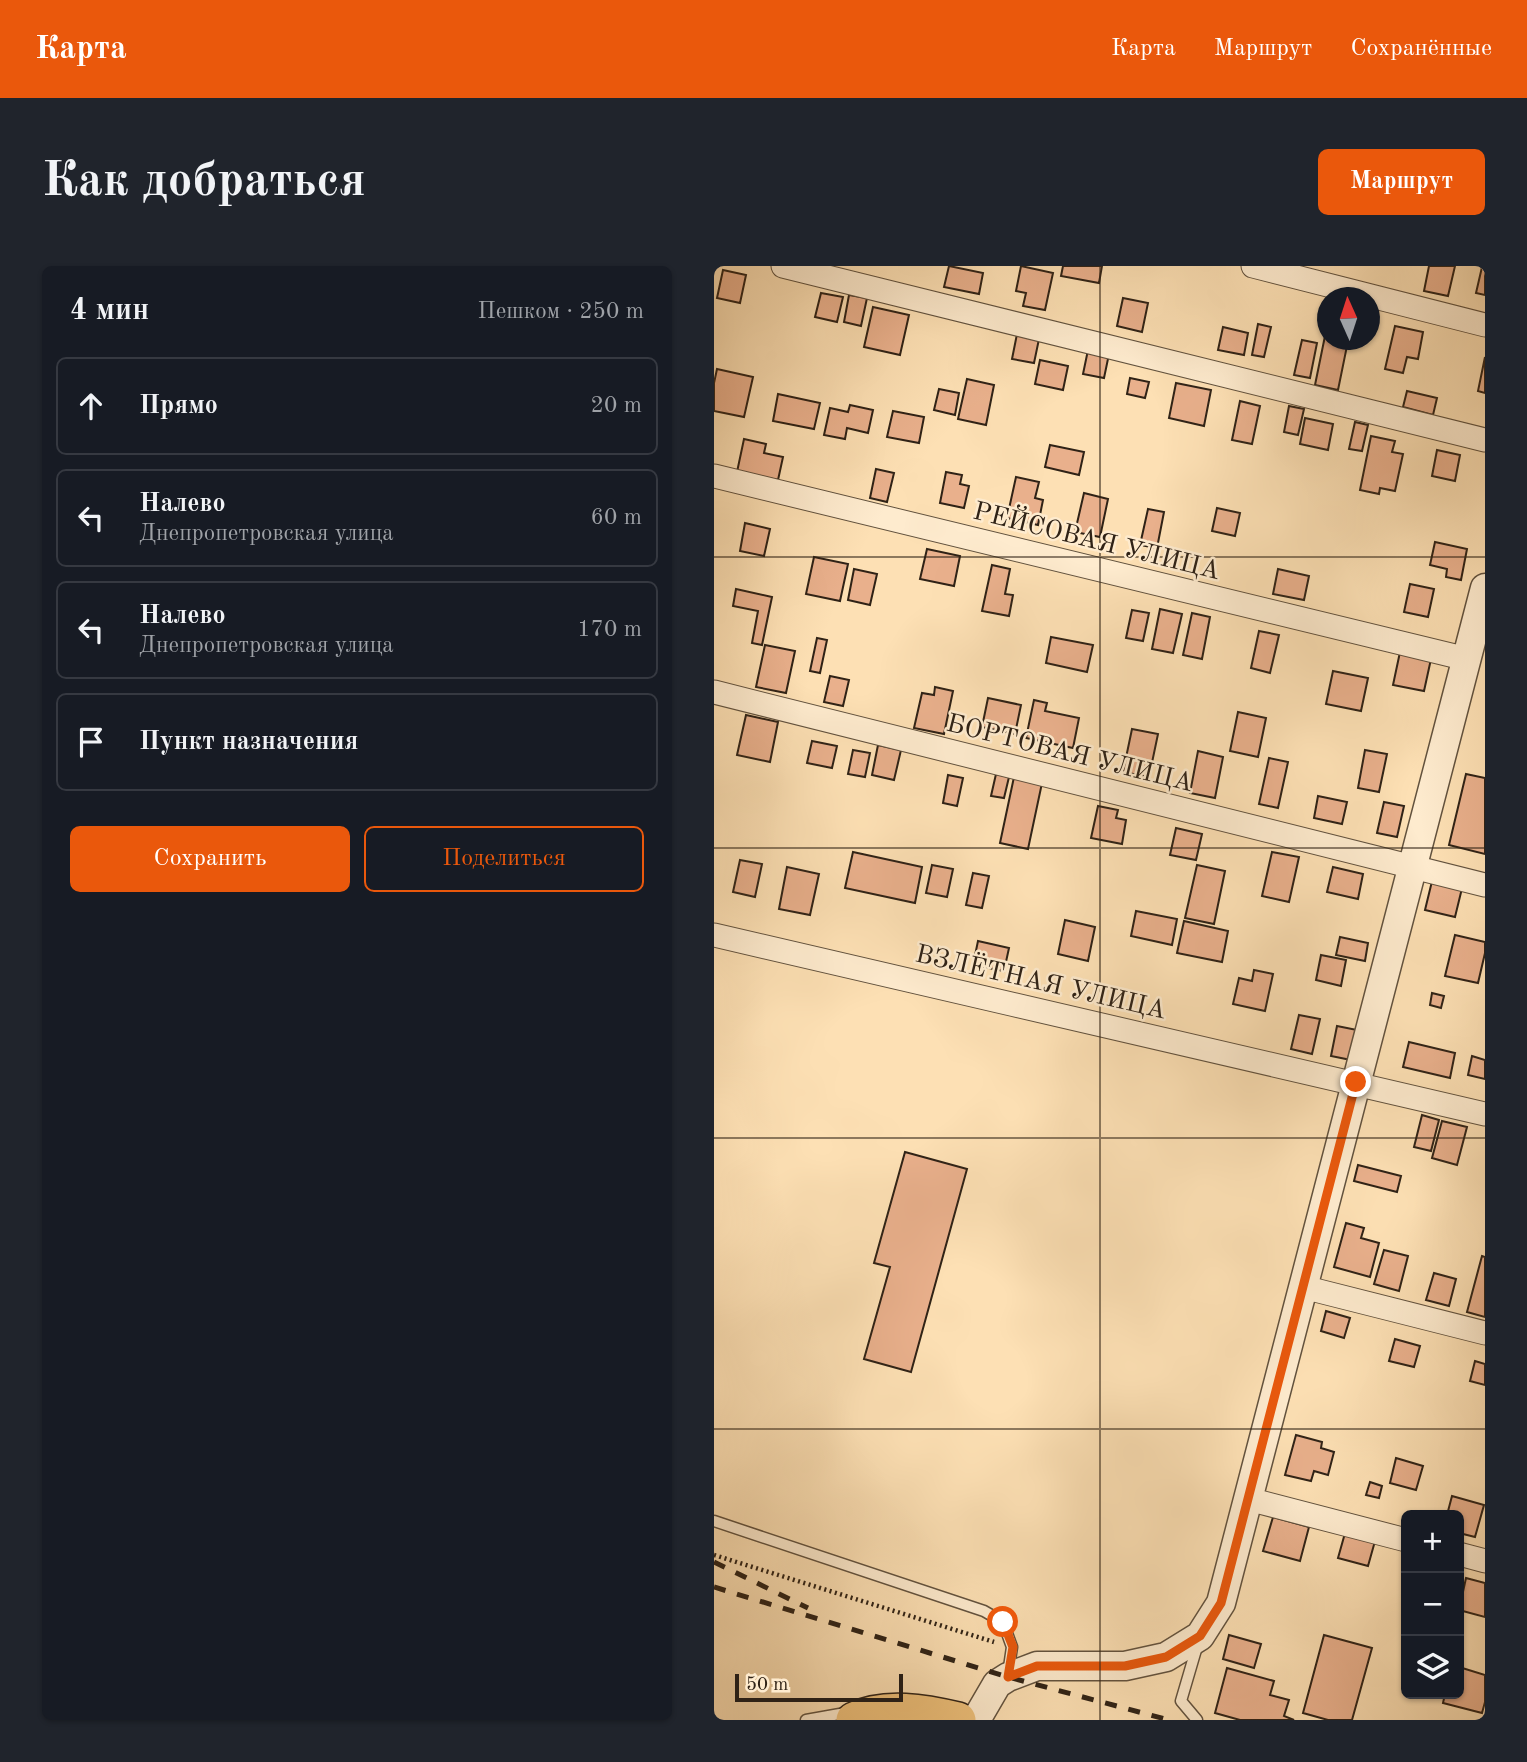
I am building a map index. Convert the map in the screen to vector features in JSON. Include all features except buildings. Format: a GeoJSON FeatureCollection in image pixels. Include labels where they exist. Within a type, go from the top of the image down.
{"type":"FeatureCollection","features":[{"type":"Feature","properties":{"kind":"main road"},"geometry":{"type":"LineString","coordinates":[[864,1716],[924,1712],[958,1720]]}},
{"type":"Feature","properties":{"kind":"street"},"geometry":{"type":"LineString","coordinates":[[783,266],[1485,440]]}},
{"type":"Feature","properties":{"kind":"street"},"geometry":{"type":"LineString","coordinates":[[1254,266],[1485,325]]}},
{"type":"Feature","properties":{"kind":"street","name":"РЕЙСОВАЯ УЛИЦА"},"geometry":{"type":"LineString","coordinates":[[714,476],[1474,654]]}},
{"type":"Feature","properties":{"kind":"street"},"geometry":{"type":"LineString","coordinates":[[976,1720],[997,1684],[1037,1666],[1125,1666],[1166,1657],[1200,1636],[1221,1603],[1413,866],[1474,654],[1485,588]]}},
{"type":"Feature","properties":{"kind":"street","name":"БОРТОВАЯ УЛИЦА"},"geometry":{"type":"LineString","coordinates":[[714,692],[1485,885]]}},
{"type":"Feature","properties":{"kind":"street","name":"ВЗЛЁТНАЯ УЛИЦА"},"geometry":{"type":"LineString","coordinates":[[714,935],[1485,1114]]}},
{"type":"Feature","properties":{"kind":"street"},"geometry":{"type":"LineString","coordinates":[[1303,1287],[1485,1333]]}},
{"type":"Feature","properties":{"kind":"street"},"geometry":{"type":"LineString","coordinates":[[1248,1499],[1401,1539]]}},
{"type":"Feature","properties":{"kind":"street"},"geometry":{"type":"LineString","coordinates":[[1464,1555],[1485,1561]]}},
{"type":"Feature","properties":{"kind":"lane"},"geometry":{"type":"LineString","coordinates":[[714,1521],[984,1611],[1003,1622],[1013,1647],[1008,1677]]}},
{"type":"Feature","properties":{"kind":"lane"},"geometry":{"type":"LineString","coordinates":[[1197,1720],[1181,1701],[1200,1636]]}},
{"type":"Feature","properties":{"kind":"lane"},"geometry":{"type":"LineString","coordinates":[[806,1720],[860,1711],[864,1716]]}},
{"type":"Feature","properties":{"kind":"path"},"geometry":{"type":"LineString","coordinates":[[714,1555],[1013,1647]]}},
{"type":"Feature","properties":{"kind":"railway"},"geometry":{"type":"LineString","coordinates":[[714,1562],[808,1608]]}},
{"type":"Feature","properties":{"kind":"railway"},"geometry":{"type":"LineString","coordinates":[[714,1587],[1008,1677],[1169,1720]]}},
{"type":"Feature","properties":{"kind":"route"},"geometry":{"type":"LineString","coordinates":[[1003,1622],[1013,1647],[1008,1677],[1037,1666],[1125,1666],[1166,1657],[1200,1636],[1221,1603],[1356,1082]]}}]}
